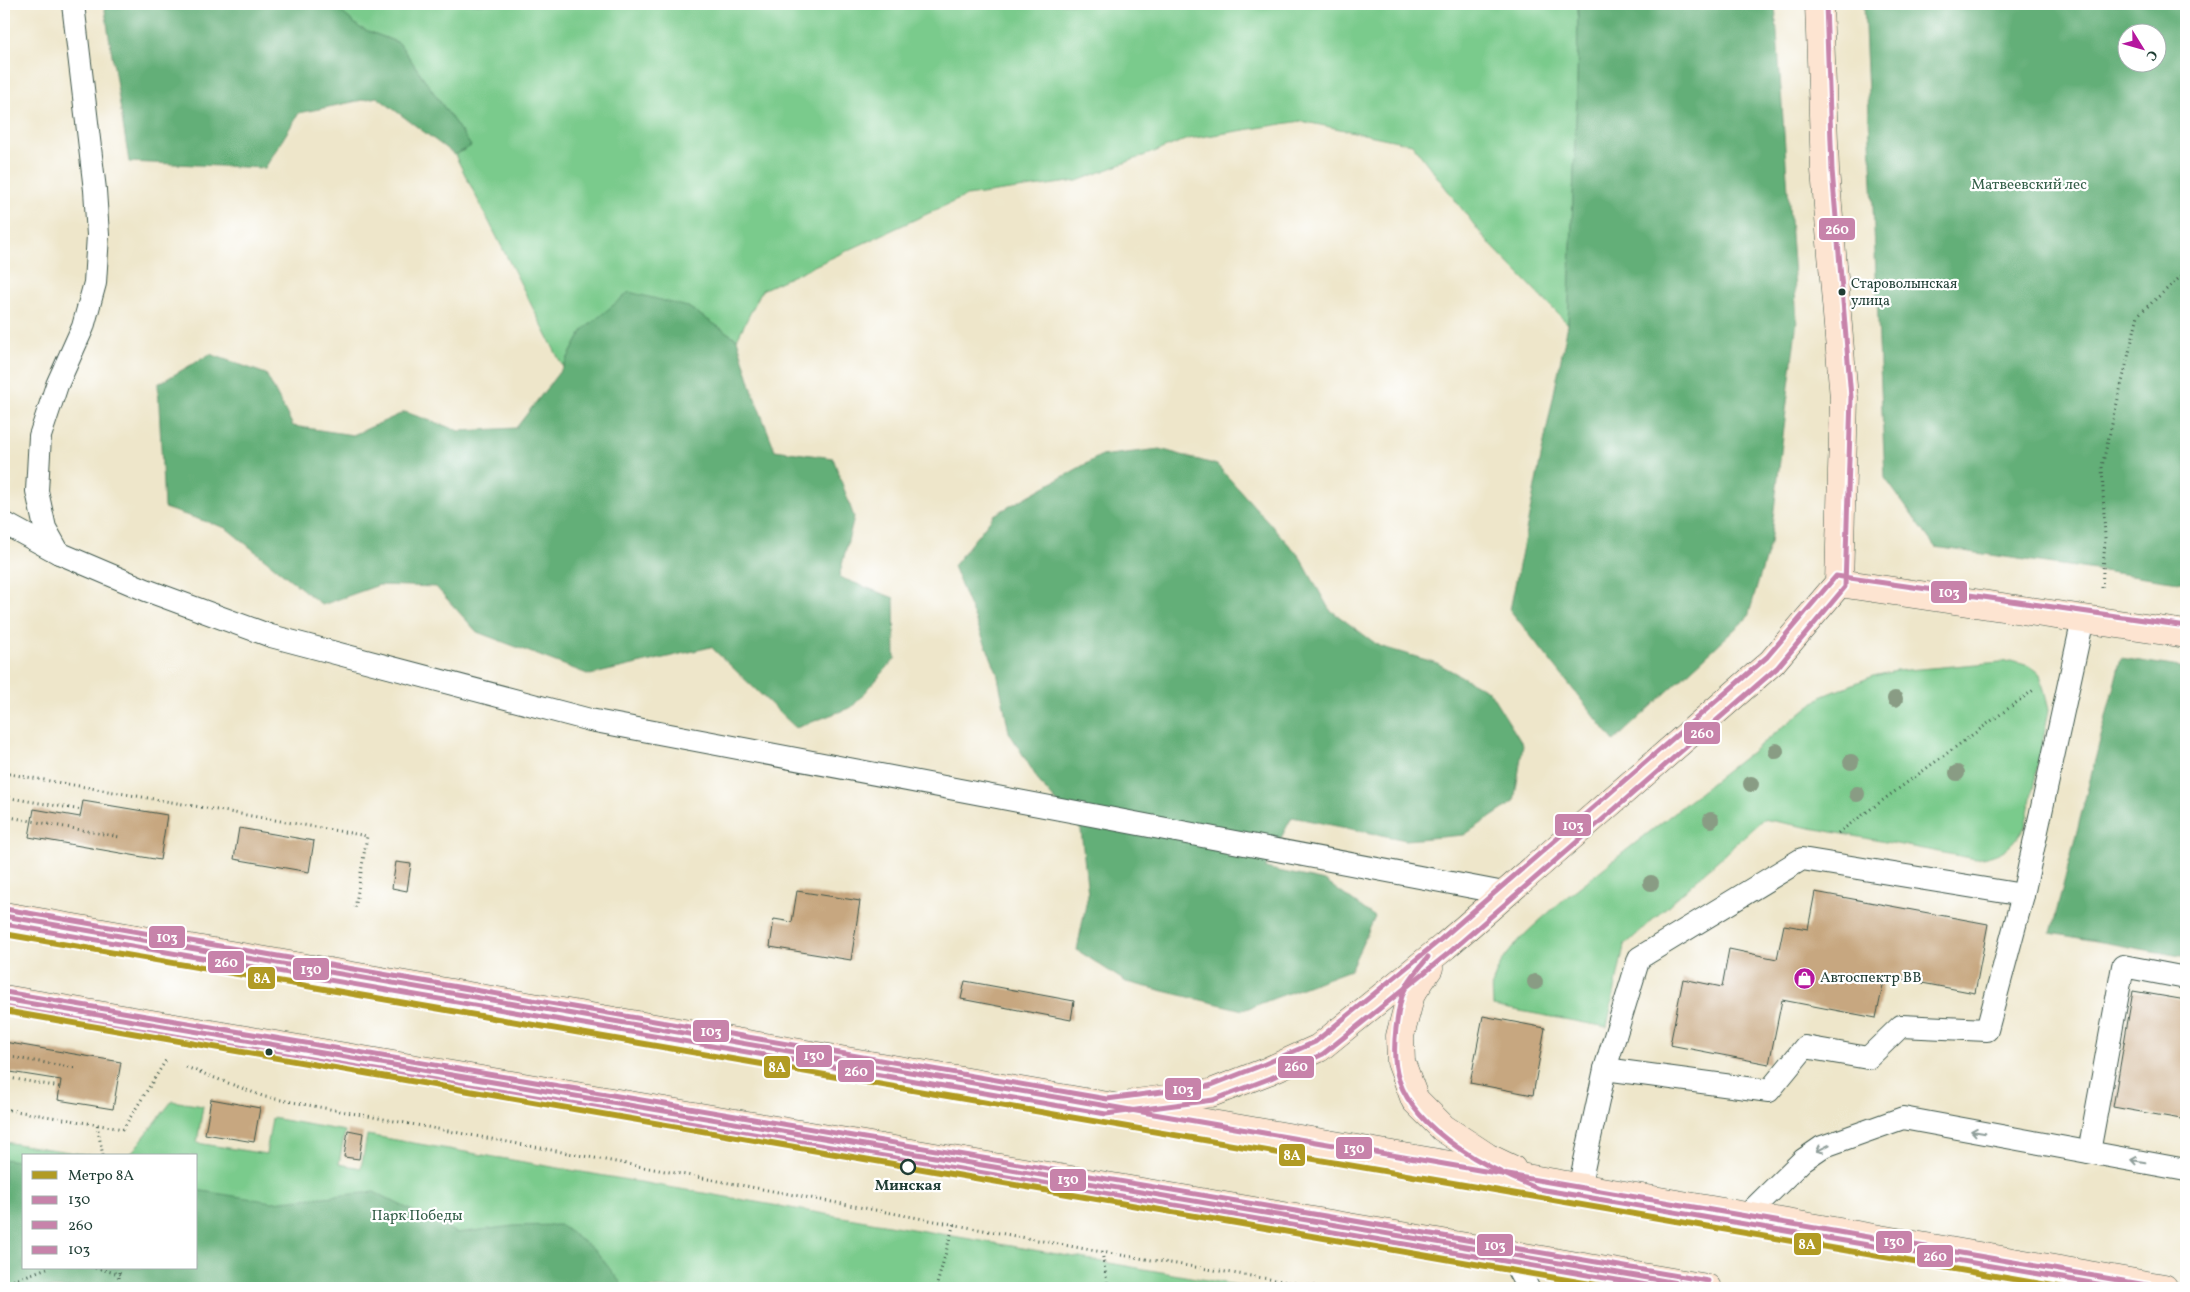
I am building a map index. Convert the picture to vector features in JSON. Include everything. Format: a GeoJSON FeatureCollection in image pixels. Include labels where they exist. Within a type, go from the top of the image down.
{"type":"FeatureCollection","features":[{"type":"Feature","properties":{"kind":"main road"},"geometry":{"type":"LineString","coordinates":[[1107,1107],[1211,1093],[1268,1071],[1319,1048],[1445,946],[1772,662],[1839,583],[1844,398],[1825,170],[1819,4]]}},
{"type":"Feature","properties":{"kind":"main road"},"geometry":{"type":"LineString","coordinates":[[1839,583],[2186,634]]}},
{"type":"Feature","properties":{"kind":"main road"},"geometry":{"type":"LineString","coordinates":[[4,916],[2164,1288]]}},
{"type":"Feature","properties":{"kind":"main road"},"geometry":{"type":"LineString","coordinates":[[1445,946],[1411,994],[1400,1036],[1401,1062],[1415,1100],[1443,1128],[1487,1157],[1540,1182]]}},
{"type":"Feature","properties":{"kind":"main road"},"geometry":{"type":"LineString","coordinates":[[4,999],[1707,1288]]}},
{"type":"Feature","properties":{"kind":"lane"},"geometry":{"type":"LineString","coordinates":[[59,553],[45,528],[36,491],[40,436],[57,385],[83,327],[95,283],[98,235],[95,190],[74,4]]}},
{"type":"Feature","properties":{"kind":"lane"},"geometry":{"type":"LineString","coordinates":[[4,523],[59,553],[146,590],[271,636],[590,720],[1504,893]]}},
{"type":"Feature","properties":{"kind":"lane"},"geometry":{"type":"LineString","coordinates":[[1605,1069],[1769,1091],[1805,1047],[1868,1058],[1901,1026],[1987,1030],[2023,895],[2074,661],[2091,621]]}},
{"type":"Feature","properties":{"kind":"lane"},"geometry":{"type":"LineString","coordinates":[[1579,1188],[1605,1069],[1639,958],[1802,858],[2023,895]]}},
{"type":"Feature","properties":{"kind":"lane"},"geometry":{"type":"LineString","coordinates":[[2089,1152],[2122,966],[2186,978]]}},
{"type":"Feature","properties":{"kind":"lane"},"geometry":{"type":"LineString","coordinates":[[1745,1217],[1803,1160],[1822,1147],[1903,1118],[2186,1170]]}},
{"type":"Feature","properties":{"kind":"lane"},"geometry":{"type":"LineString","coordinates":[[1510,1255],[1528,1288]]}},
{"type":"Feature","properties":{"kind":"path"},"geometry":{"type":"LineString","coordinates":[[2091,621],[2105,539],[2102,466],[2138,314],[2186,272]]}},
{"type":"Feature","properties":{"kind":"path"},"geometry":{"type":"LineString","coordinates":[[1802,858],[2074,661]]}},
{"type":"Feature","properties":{"kind":"path"},"geometry":{"type":"LineString","coordinates":[[4,773],[368,836],[355,909]]}},
{"type":"Feature","properties":{"kind":"path"},"geometry":{"type":"LineString","coordinates":[[4,797],[82,810]]}},
{"type":"Feature","properties":{"kind":"path"},"geometry":{"type":"LineString","coordinates":[[4,816],[120,837]]}},
{"type":"Feature","properties":{"kind":"path"},"geometry":{"type":"LineString","coordinates":[[4,1056],[76,1068]]}},
{"type":"Feature","properties":{"kind":"path"},"geometry":{"type":"LineString","coordinates":[[4,1109],[123,1129],[167,1060],[157,1058]]}},
{"type":"Feature","properties":{"kind":"path"},"geometry":{"type":"LineString","coordinates":[[185,1067],[265,1097],[954,1223],[1102,1252],[1325,1288]]}},
{"type":"Feature","properties":{"kind":"path"},"geometry":{"type":"LineString","coordinates":[[4,1077],[60,1087]]}},
{"type":"Feature","properties":{"kind":"path"},"geometry":{"type":"LineString","coordinates":[[97,1125],[103,1154]]}},
{"type":"Feature","properties":{"kind":"path"},"geometry":{"type":"LineString","coordinates":[[936,1288],[954,1223]]}},
{"type":"Feature","properties":{"kind":"path"},"geometry":{"type":"LineString","coordinates":[[1102,1252],[1108,1288]]}},
{"type":"Feature","properties":{"kind":"path"},"geometry":{"type":"LineString","coordinates":[[4,1284],[42,1270]]}},
{"type":"Feature","properties":{"kind":"path"},"geometry":{"type":"LineString","coordinates":[[103,1270],[120,1274]]}},
{"type":"Feature","properties":{"kind":"path"},"geometry":{"type":"LineString","coordinates":[[119,1270],[119,1288]]}},
{"type":"Feature","properties":{"kind":"green space"},"geometry":{"type":"Polygon","coordinates":[[[104,4],[332,4],[360,28],[399,43],[471,146],[455,155],[377,97],[299,113],[265,168],[129,162],[104,4]]]}},
{"type":"Feature","properties":{"kind":"green space"},"geometry":{"type":"Polygon","coordinates":[[[332,4],[1578,4],[1577,97],[1568,324],[1485,239],[1412,144],[1301,121],[1188,139],[1077,181],[966,196],[762,290],[737,339],[688,307],[583,330],[563,367],[455,155],[471,146],[399,43],[360,28],[332,4]]]}},
{"type":"Feature","properties":{"kind":"green space"},"geometry":{"type":"Polygon","coordinates":[[[1578,4],[1775,4],[1797,320],[1770,543],[1748,617],[1614,741],[1510,610],[1568,324],[1577,97],[1578,4]]]}},
{"type":"Feature","properties":{"kind":"green space","name":"Матвеевский лес"},"geometry":{"type":"Polygon","coordinates":[[[1864,4],[2186,4],[2186,583],[1935,547],[1885,478],[1864,4]]]}},
{"type":"Feature","properties":{"kind":"green space"},"geometry":{"type":"Polygon","coordinates":[[[629,292],[688,307],[737,339],[754,396],[775,450],[833,458],[854,517],[839,577],[894,598],[895,659],[852,707],[796,728],[711,647],[590,675],[477,632],[436,587],[379,585],[322,605],[226,528],[164,508],[158,384],[210,354],[266,374],[293,426],[353,435],[405,412],[460,431],[516,428],[563,367],[583,330],[629,292]]]}},
{"type":"Feature","properties":{"kind":"green space"},"geometry":{"type":"Polygon","coordinates":[[[1160,449],[1217,465],[1300,557],[1329,609],[1379,646],[1437,663],[1490,692],[1523,745],[1514,802],[1464,835],[1406,840],[1292,817],[1265,868],[1325,881],[1375,917],[1350,970],[1243,1010],[1126,982],[1077,950],[1088,894],[1081,830],[1040,783],[1009,732],[997,672],[953,566],[994,515],[1100,456],[1160,449]]]}},
{"type":"Feature","properties":{"kind":"green space"},"geometry":{"type":"Polygon","coordinates":[[[2121,658],[2186,668],[2186,957],[2051,933],[2121,658]]]}},
{"type":"Feature","properties":{"kind":"green space"},"geometry":{"type":"Polygon","coordinates":[[[2012,661],[2029,666],[2040,674],[2049,710],[2025,827],[2015,841],[2005,850],[1976,859],[1763,819],[1624,946],[1607,1027],[1493,1006],[1493,985],[1499,968],[1505,957],[1533,926],[1563,900],[1821,697],[1873,676],[1896,671],[2012,661]]]}},
{"type":"Feature","properties":{"kind":"green space","name":"Парк Победы"},"geometry":{"type":"Polygon","coordinates":[[[172,1101],[203,1106],[197,1143],[266,1154],[272,1118],[345,1131],[339,1164],[361,1168],[367,1135],[1254,1288],[4,1288],[4,1142],[81,1154],[22,1154],[22,1270],[198,1270],[198,1154],[131,1154],[172,1101]]]}},
{"type":"Feature","properties":{"kind":"green space"},"geometry":{"type":"Polygon","coordinates":[[[4,1159],[22,1162],[22,1270],[198,1270],[198,1190],[272,1202],[374,1192],[457,1233],[514,1226],[560,1225],[596,1251],[623,1286],[636,1288],[4,1288],[4,1159]]]}},
{"type":"Feature","properties":{"kind":"building"},"geometry":{"type":"Polygon","coordinates":[[[83,801],[167,815],[160,860],[29,837],[34,809],[80,817],[83,801]]]}},
{"type":"Feature","properties":{"kind":"building"},"geometry":{"type":"Polygon","coordinates":[[[239,828],[314,841],[309,872],[234,859],[239,828]]]}},
{"type":"Feature","properties":{"kind":"building"},"geometry":{"type":"Polygon","coordinates":[[[396,862],[411,864],[407,891],[392,888],[396,862]]]}},
{"type":"Feature","properties":{"kind":"building"},"geometry":{"type":"Polygon","coordinates":[[[797,891],[860,901],[851,960],[770,947],[774,919],[792,922],[797,891]]]}},
{"type":"Feature","properties":{"kind":"building","name":"Автоспектр ВВ"},"geometry":{"type":"Polygon","coordinates":[[[1815,892],[1988,924],[1975,993],[1885,976],[1876,1018],[1782,1000],[1769,1064],[1670,1045],[1683,979],[1722,987],[1729,949],[1777,959],[1784,925],[1808,929],[1815,892]]]}},
{"type":"Feature","properties":{"kind":"building"},"geometry":{"type":"Polygon","coordinates":[[[965,981],[1074,1001],[1071,1020],[961,999],[965,981]]]}},
{"type":"Feature","properties":{"kind":"building"},"geometry":{"type":"Polygon","coordinates":[[[2133,991],[2186,1000],[2186,1092],[2181,1119],[2113,1107],[2133,991]]]}},
{"type":"Feature","properties":{"kind":"building"},"geometry":{"type":"Polygon","coordinates":[[[1483,1016],[1545,1028],[1533,1095],[1470,1083],[1483,1016]]]}},
{"type":"Feature","properties":{"kind":"building"},"geometry":{"type":"Polygon","coordinates":[[[4,1042],[121,1062],[113,1109],[58,1100],[61,1080],[4,1071],[4,1042]]]}},
{"type":"Feature","properties":{"kind":"building"},"geometry":{"type":"Polygon","coordinates":[[[211,1099],[260,1108],[254,1142],[205,1134],[211,1099]]]}},
{"type":"Feature","properties":{"kind":"building"},"geometry":{"type":"Polygon","coordinates":[[[348,1130],[363,1133],[359,1159],[344,1157],[348,1130]]]}},
{"type":"Feature","properties":{"kind":"metro line","name":"8А"},"geometry":{"type":"LineString","coordinates":[[4,934],[2065,1288]]}},
{"type":"Feature","properties":{"kind":"metro line","name":"8А"},"geometry":{"type":"LineString","coordinates":[[4,1011],[1614,1288]]}},
{"type":"Feature","properties":{"kind":"transit line","name":"260"},"geometry":{"type":"LineString","coordinates":[[4,924],[1106,1114],[1213,1100],[1271,1078],[1323,1054],[1450,952],[1777,668],[1845,587],[1851,397],[1832,170],[1826,4]]}},
{"type":"Feature","properties":{"kind":"transit line","name":"103"},"geometry":{"type":"LineString","coordinates":[[5,909],[1107,1099],[1209,1086],[1315,1042],[1440,940],[1767,657],[1836,576],[2186,626]]}},
{"type":"Feature","properties":{"kind":"transit line","name":"130"},"geometry":{"type":"LineString","coordinates":[[4,916],[2164,1288]]}},
{"type":"Feature","properties":{"kind":"transit line","name":"260"},"geometry":{"type":"LineString","coordinates":[[1428,957],[1406,986],[1402,995],[1394,1047],[1399,1080],[1408,1099],[1438,1133],[1457,1147],[1499,1171],[1539,1189],[2121,1288]]}},
{"type":"Feature","properties":{"kind":"transit line","name":"103"},"geometry":{"type":"LineString","coordinates":[[5,992],[1708,1281]]}},
{"type":"Feature","properties":{"kind":"transit line","name":"130"},"geometry":{"type":"LineString","coordinates":[[4,999],[1707,1288]]}},
{"type":"Feature","properties":{"kind":"transit line","name":"260"},"geometry":{"type":"LineString","coordinates":[[4,1007],[1664,1288]]}},
{"type":"Feature","properties":{"kind":"place","name":"Староволынская улица"},"geometry":{"type":"Point","coordinates":[1842,292]}},
{"type":"Feature","properties":{"kind":"place","name":"Автоспектр ВВ"},"geometry":{"type":"Point","coordinates":[1804,978]}},
{"type":"Feature","properties":{"kind":"place","name":"Минская"},"geometry":{"type":"Point","coordinates":[908,1167]}}]}
